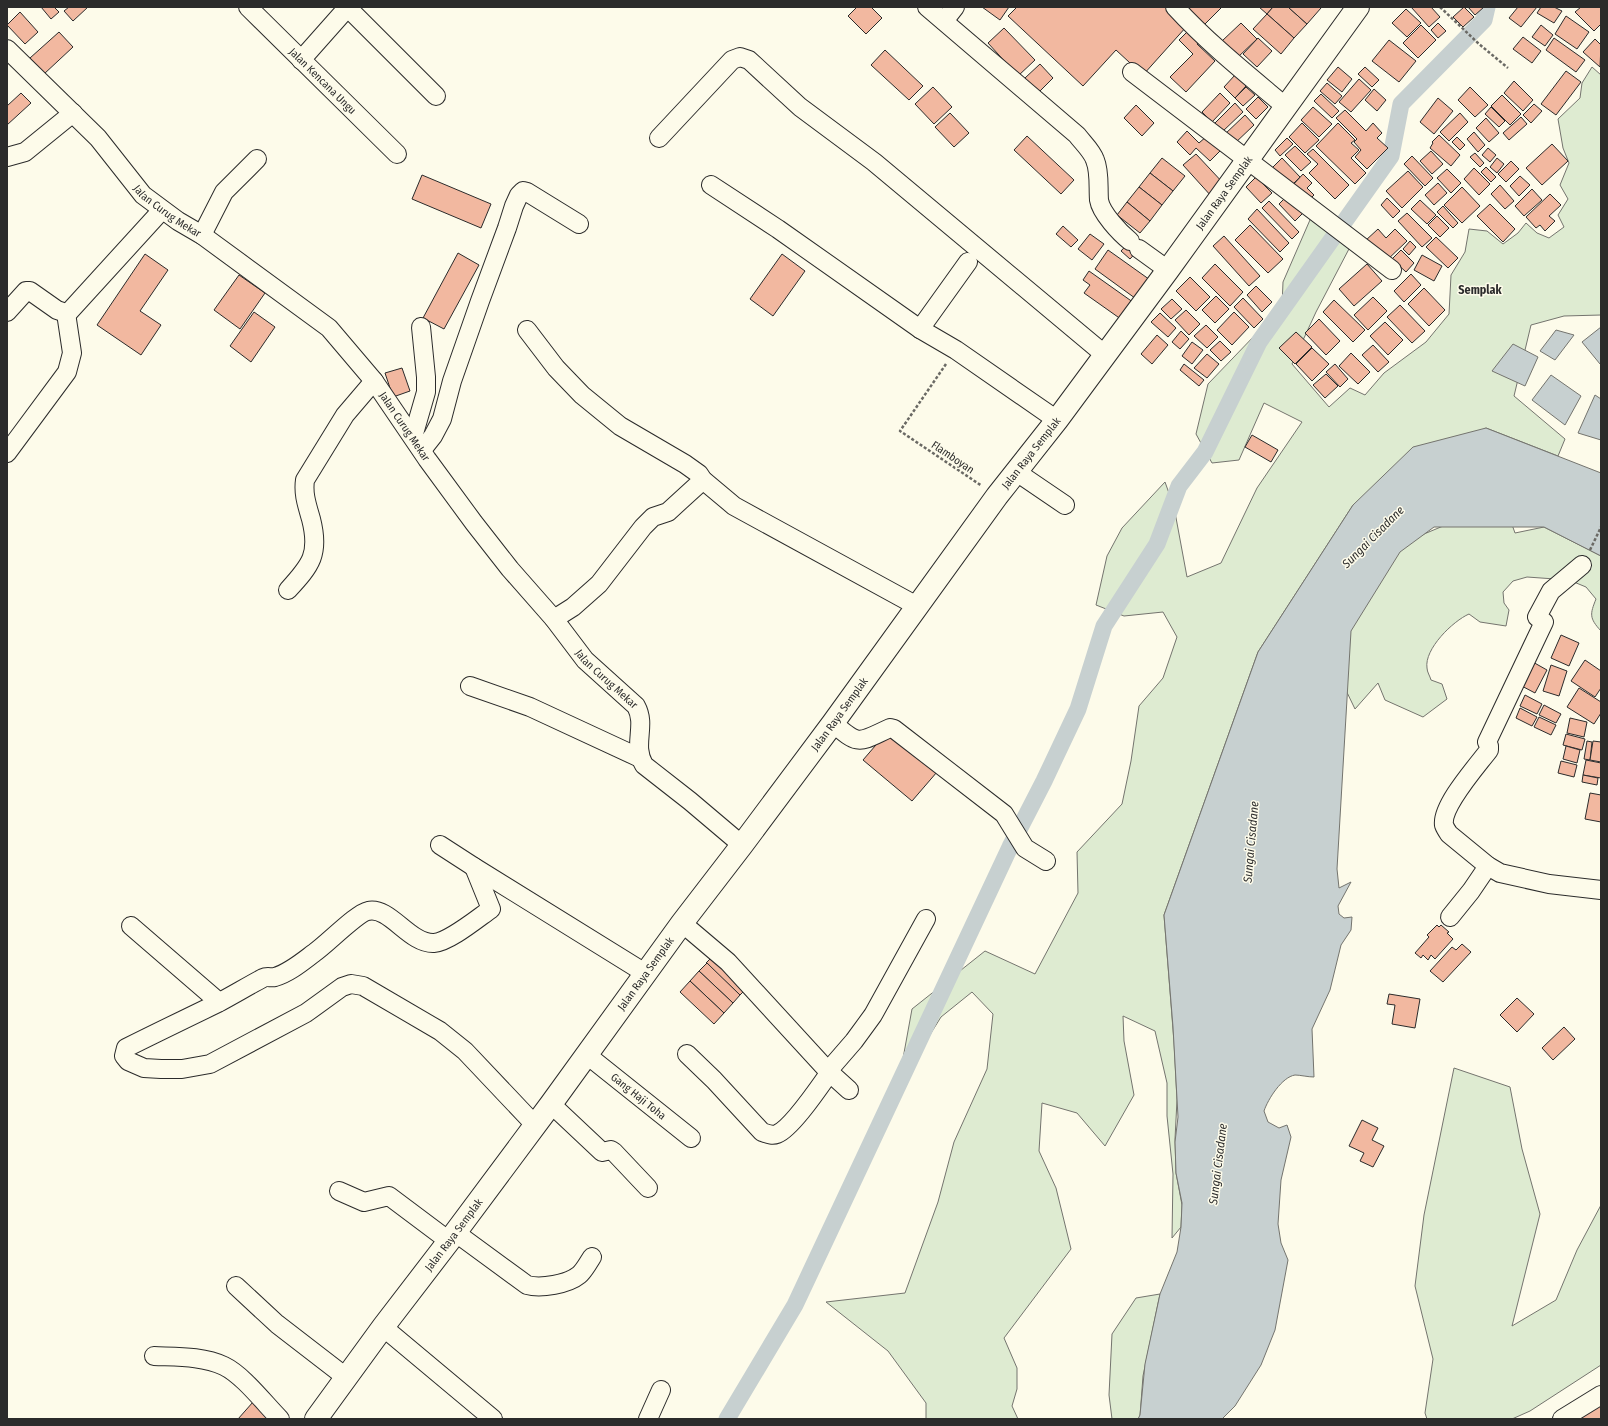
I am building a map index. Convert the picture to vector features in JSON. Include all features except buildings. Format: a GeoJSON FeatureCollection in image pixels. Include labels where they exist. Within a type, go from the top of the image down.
{"type":"FeatureCollection","features":[{"type":"Feature","properties":{"kind":"main road","name":"Jalan Raya Semplak"},"geometry":{"type":"LineString","coordinates":[[316,1419],[383,1327],[453,1237],[682,923],[833,723],[997,496],[1168,270],[1286,107],[1352,9]]}},
{"type":"Feature","properties":{"kind":"street","name":"Jalan Kencana Ungu"},"geometry":{"type":"LineString","coordinates":[[248,7],[397,154]]}},
{"type":"Feature","properties":{"kind":"street"},"geometry":{"type":"LineString","coordinates":[[927,7],[949,14],[1077,135],[1096,160],[1099,184],[1099,202],[1104,213],[1121,234],[1168,270]]}},
{"type":"Feature","properties":{"kind":"street"},"geometry":{"type":"LineString","coordinates":[[1175,7],[1195,28],[1231,61],[1286,107]]}},
{"type":"Feature","properties":{"kind":"street"},"geometry":{"type":"LineString","coordinates":[[301,60],[346,8],[351,11],[436,96]]}},
{"type":"Feature","properties":{"kind":"street","name":"Jalan Curug Mekar"},"geometry":{"type":"LineString","coordinates":[[7,49],[98,138],[143,195],[162,210],[202,235],[329,328],[374,381],[474,523],[510,569],[554,619],[585,660],[636,706],[640,715],[640,758]]}},
{"type":"Feature","properties":{"kind":"street"},"geometry":{"type":"LineString","coordinates":[[659,138],[732,60],[740,57],[749,60],[800,107],[874,162],[1104,354]]}},
{"type":"Feature","properties":{"kind":"street"},"geometry":{"type":"LineString","coordinates":[[1132,72],[1392,270]]}},
{"type":"Feature","properties":{"kind":"street"},"geometry":{"type":"LineString","coordinates":[[7,157],[25,152],[73,113]]}},
{"type":"Feature","properties":{"kind":"street"},"geometry":{"type":"LineString","coordinates":[[202,235],[224,192],[257,159]]}},
{"type":"Feature","properties":{"kind":"street"},"geometry":{"type":"LineString","coordinates":[[711,185],[778,229],[920,329],[956,350],[1056,420]]}},
{"type":"Feature","properties":{"kind":"street"},"geometry":{"type":"LineString","coordinates":[[417,443],[433,436],[442,419],[452,381],[519,195],[523,191],[527,192],[579,224]]}},
{"type":"Feature","properties":{"kind":"street"},"geometry":{"type":"LineString","coordinates":[[66,313],[162,210]]}},
{"type":"Feature","properties":{"kind":"street"},"geometry":{"type":"LineString","coordinates":[[920,329],[968,262]]}},
{"type":"Feature","properties":{"kind":"street"},"geometry":{"type":"LineString","coordinates":[[7,312],[26,291],[30,292],[57,310],[66,313]]}},
{"type":"Feature","properties":{"kind":"street"},"geometry":{"type":"LineString","coordinates":[[7,453],[67,372],[72,353],[66,313]]}},
{"type":"Feature","properties":{"kind":"street"},"geometry":{"type":"LineString","coordinates":[[417,443],[426,392],[421,327]]}},
{"type":"Feature","properties":{"kind":"street"},"geometry":{"type":"LineString","coordinates":[[527,330],[556,368],[582,395],[620,426],[685,464],[699,474],[703,480],[734,506],[917,606]]}},
{"type":"Feature","properties":{"kind":"street"},"geometry":{"type":"LineString","coordinates":[[288,590],[303,574],[312,560],[314,538],[311,519],[303,490],[305,480],[345,416],[374,381]]}},
{"type":"Feature","properties":{"kind":"street"},"geometry":{"type":"LineString","coordinates":[[1016,471],[1065,504]]}},
{"type":"Feature","properties":{"kind":"street"},"geometry":{"type":"LineString","coordinates":[[554,619],[573,607],[599,584],[653,517],[668,512],[703,480]]}},
{"type":"Feature","properties":{"kind":"street"},"geometry":{"type":"LineString","coordinates":[[1582,565],[1551,591],[1537,617],[1544,622],[1486,742],[1489,746],[1489,750],[1458,791],[1446,814],[1444,827],[1449,834],[1488,866],[1500,873],[1549,884],[1601,890]]}},
{"type":"Feature","properties":{"kind":"street"},"geometry":{"type":"LineString","coordinates":[[470,686],[530,707],[640,758],[644,765],[690,801],[742,845]]}},
{"type":"Feature","properties":{"kind":"street"},"geometry":{"type":"LineString","coordinates":[[833,723],[854,740],[862,741],[890,728],[894,728],[1004,814],[1025,848],[1046,862]]}},
{"type":"Feature","properties":{"kind":"street"},"geometry":{"type":"LineString","coordinates":[[440,845],[645,973]]}},
{"type":"Feature","properties":{"kind":"street"},"geometry":{"type":"LineString","coordinates":[[1450,917],[1471,891],[1488,866]]}},
{"type":"Feature","properties":{"kind":"street"},"geometry":{"type":"LineString","coordinates":[[474,867],[491,909],[446,940],[434,943],[420,940],[411,936],[396,921],[382,913],[369,910],[360,914],[326,945],[298,964],[275,977],[265,977],[219,1002],[126,1048],[124,1056],[128,1061],[144,1068],[182,1069],[210,1064],[306,1013],[342,987],[351,984],[363,986],[440,1031],[465,1051],[535,1125]]}},
{"type":"Feature","properties":{"kind":"street"},"geometry":{"type":"LineString","coordinates":[[687,1054],[714,1080],[762,1132],[772,1135],[779,1133],[788,1126],[813,1095],[829,1071],[873,1015],[926,919]]}},
{"type":"Feature","properties":{"kind":"street"},"geometry":{"type":"LineString","coordinates":[[682,923],[728,962],[829,1071],[849,1090]]}},
{"type":"Feature","properties":{"kind":"street"},"geometry":{"type":"LineString","coordinates":[[131,926],[219,1002]]}},
{"type":"Feature","properties":{"kind":"street","name":"Gang Haji Toha"},"geometry":{"type":"LineString","coordinates":[[586,1055],[691,1138]]}},
{"type":"Feature","properties":{"kind":"street"},"geometry":{"type":"LineString","coordinates":[[551,1104],[602,1152],[611,1150],[614,1152],[648,1188]]}},
{"type":"Feature","properties":{"kind":"street"},"geometry":{"type":"LineString","coordinates":[[339,1191],[364,1202],[388,1196],[527,1285],[535,1287],[567,1282],[580,1274],[592,1257]]}},
{"type":"Feature","properties":{"kind":"street"},"geometry":{"type":"LineString","coordinates":[[236,1286],[277,1324],[347,1378]]}},
{"type":"Feature","properties":{"kind":"street"},"geometry":{"type":"LineString","coordinates":[[383,1327],[493,1419]]}},
{"type":"Feature","properties":{"kind":"street"},"geometry":{"type":"LineString","coordinates":[[154,1356],[197,1359],[224,1366],[235,1373],[280,1419]]}},
{"type":"Feature","properties":{"kind":"street"},"geometry":{"type":"LineString","coordinates":[[648,1419],[660,1390]]}},
{"type":"Feature","properties":{"kind":"street"},"geometry":{"type":"LineString","coordinates":[[1562,1419],[1601,1395]]}},
{"type":"Feature","properties":{"kind":"path"},"geometry":{"type":"LineString","coordinates":[[1440,7],[1465,32],[1508,68]]}},
{"type":"Feature","properties":{"kind":"path","name":"Flamboyan"},"geometry":{"type":"LineString","coordinates":[[956,350],[900,431],[997,496]]}},
{"type":"Feature","properties":{"kind":"path"},"geometry":{"type":"LineString","coordinates":[[1582,565],[1601,527]]}},
{"type":"Feature","properties":{"kind":"green space"},"geometry":{"type":"Polygon","coordinates":[[[1592,67],[1601,75],[1601,315],[1564,316],[1531,325],[1514,396],[1565,439],[1558,456],[1486,428],[1353,505],[1258,652],[1164,915],[1174,1042],[1177,1100],[1175,1139],[1176,1173],[1182,1205],[1181,1227],[1172,1238],[1173,1174],[1167,1116],[1167,1083],[1155,1031],[1123,1016],[1124,1041],[1134,1095],[1105,1146],[1077,1113],[1042,1103],[1039,1151],[1056,1188],[1071,1249],[1004,1338],[1017,1368],[1017,1389],[1012,1406],[1018,1419],[926,1419],[926,1403],[888,1351],[826,1302],[905,1293],[938,1202],[954,1142],[987,1069],[993,1014],[972,992],[941,1017],[898,1086],[912,1009],[985,951],[1035,974],[1078,893],[1077,852],[1122,804],[1131,761],[1139,706],[1163,678],[1177,637],[1163,612],[1124,616],[1096,605],[1107,556],[1122,528],[1165,482],[1174,507],[1187,577],[1221,563],[1257,488],[1302,422],[1264,403],[1239,460],[1212,463],[1196,434],[1208,384],[1282,307],[1283,282],[1313,213],[1350,247],[1316,312],[1292,364],[1329,407],[1350,388],[1365,395],[1384,373],[1426,342],[1449,314],[1451,275],[1465,252],[1469,229],[1487,231],[1503,244],[1518,233],[1526,223],[1537,233],[1549,238],[1564,227],[1558,215],[1568,199],[1560,185],[1569,163],[1563,148],[1558,119],[1580,98],[1582,83],[1592,67]]]}},
{"type":"Feature","properties":{"kind":"green space"},"geometry":{"type":"Polygon","coordinates":[[[1467,516],[1510,519],[1515,533],[1544,527],[1601,556],[1601,631],[1594,623],[1592,616],[1596,599],[1586,587],[1569,580],[1527,577],[1513,581],[1503,592],[1504,603],[1509,610],[1506,626],[1480,622],[1469,614],[1448,629],[1435,644],[1427,661],[1427,668],[1431,680],[1442,684],[1447,699],[1423,717],[1385,700],[1378,683],[1355,709],[1328,653],[1393,547],[1467,516]]]}},
{"type":"Feature","properties":{"kind":"green space"},"geometry":{"type":"Polygon","coordinates":[[[1454,1068],[1510,1087],[1522,1149],[1540,1214],[1512,1326],[1556,1300],[1577,1250],[1601,1205],[1601,1365],[1530,1411],[1512,1419],[1427,1419],[1425,1413],[1433,1359],[1415,1286],[1424,1215],[1454,1068]]]}},
{"type":"Feature","properties":{"kind":"green space"},"geometry":{"type":"Polygon","coordinates":[[[1160,1294],[1143,1376],[1140,1416],[1138,1419],[1112,1419],[1109,1395],[1112,1334],[1136,1298],[1160,1294]]]}},
{"type":"Feature","properties":{"kind":"water"},"geometry":{"type":"Polygon","coordinates":[[[1601,327],[1601,363],[1600,364],[1582,342],[1601,327]]]}},
{"type":"Feature","properties":{"kind":"water"},"geometry":{"type":"Polygon","coordinates":[[[1556,330],[1574,335],[1555,360],[1540,351],[1556,330]]]}},
{"type":"Feature","properties":{"kind":"water"},"geometry":{"type":"Polygon","coordinates":[[[1513,344],[1538,357],[1525,386],[1492,371],[1513,344]]]}},
{"type":"Feature","properties":{"kind":"water"},"geometry":{"type":"Polygon","coordinates":[[[1551,375],[1581,396],[1565,425],[1532,400],[1551,375]]]}},
{"type":"Feature","properties":{"kind":"water"},"geometry":{"type":"Polygon","coordinates":[[[1595,395],[1601,399],[1601,440],[1578,433],[1595,395]]]}},
{"type":"Feature","properties":{"kind":"water","name":"Sungai Cisadane"},"geometry":{"type":"Polygon","coordinates":[[[1486,428],[1601,473],[1601,556],[1544,527],[1434,527],[1400,552],[1351,631],[1337,869],[1339,888],[1351,882],[1338,906],[1339,914],[1344,918],[1352,917],[1351,930],[1341,945],[1330,990],[1312,1029],[1314,1077],[1295,1075],[1285,1080],[1276,1089],[1264,1111],[1268,1122],[1279,1128],[1287,1125],[1291,1137],[1281,1180],[1278,1224],[1281,1243],[1288,1260],[1275,1330],[1261,1365],[1235,1406],[1222,1419],[1138,1419],[1140,1415],[1145,1364],[1160,1294],[1177,1252],[1181,1227],[1182,1203],[1176,1173],[1175,1142],[1178,1117],[1173,1027],[1164,915],[1258,652],[1353,505],[1413,447],[1486,428]]]}},
{"type":"Feature","properties":{"kind":"waterway"},"geometry":{"type":"LineString","coordinates":[[727,1419],[795,1305],[1010,847],[1044,781],[1078,709],[1104,626],[1157,544],[1179,486],[1205,452],[1259,342],[1391,156],[1401,104],[1484,20],[1487,7]]}},
{"type":"Feature","properties":{"kind":"district","name":"Semplak"},"geometry":{"type":"Point","coordinates":[1480,290]}}]}
